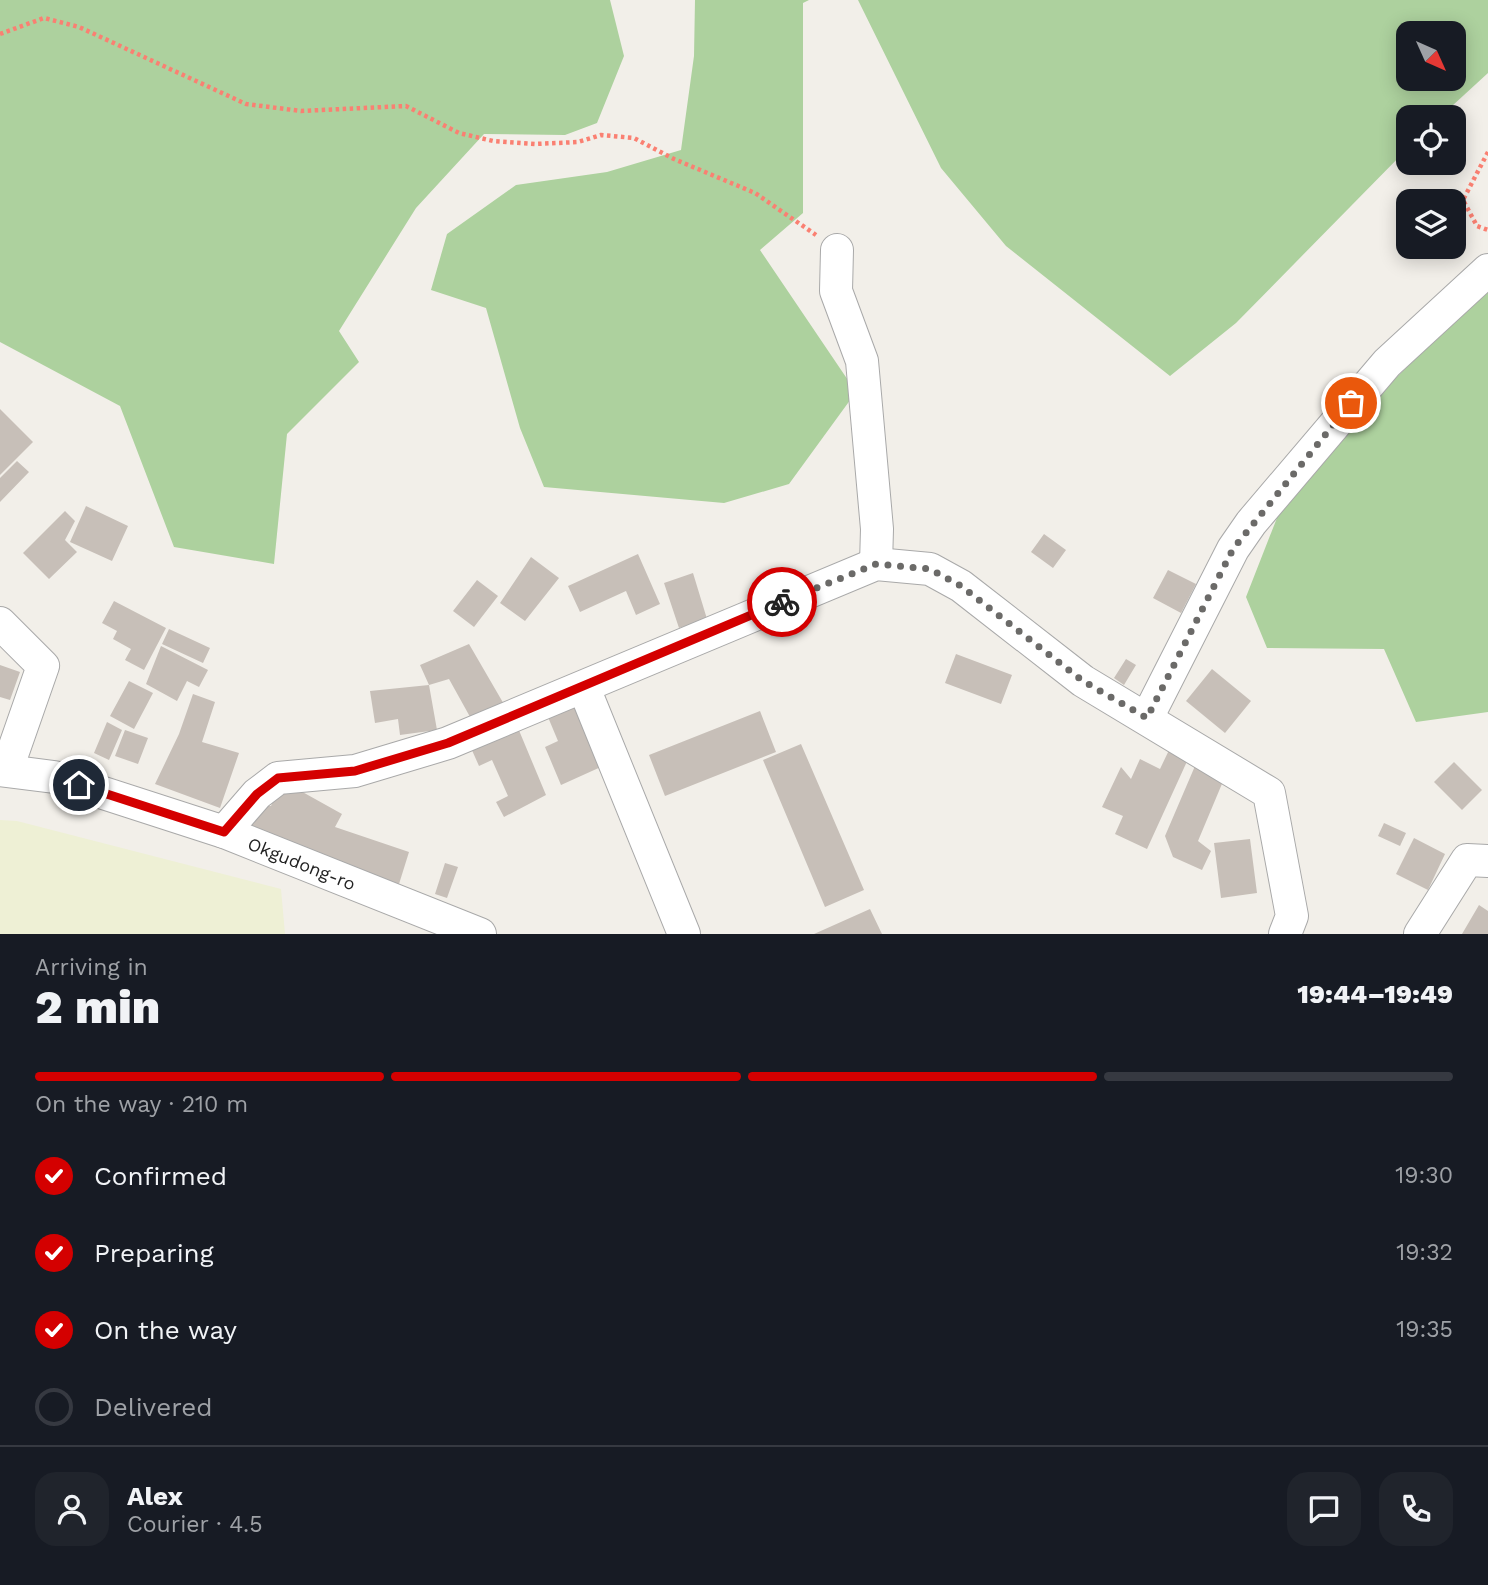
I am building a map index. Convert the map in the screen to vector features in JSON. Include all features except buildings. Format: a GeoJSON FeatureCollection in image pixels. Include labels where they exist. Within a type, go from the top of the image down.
{"type":"FeatureCollection","features":[{"type":"Feature","properties":{"kind":"street"},"geometry":{"type":"LineString","coordinates":[[837,250],[836,291],[862,362],[877,529],[876,564]]}},
{"type":"Feature","properties":{"kind":"street"},"geometry":{"type":"LineString","coordinates":[[1147,718],[1233,549],[1251,523],[1378,373],[1488,270]]}},
{"type":"Feature","properties":{"kind":"street"},"geometry":{"type":"LineString","coordinates":[[224,832],[257,794],[278,778],[368,767],[448,743],[876,564],[930,569],[961,586],[1083,681],[1269,793],[1292,916],[1285,934]]}},
{"type":"Feature","properties":{"kind":"street"},"geometry":{"type":"LineString","coordinates":[[0,623],[43,666],[3,769]]}},
{"type":"Feature","properties":{"kind":"street"},"geometry":{"type":"LineString","coordinates":[[584,688],[684,934]]}},
{"type":"Feature","properties":{"kind":"street","name":"Okgudong-ro"},"geometry":{"type":"LineString","coordinates":[[3,769],[54,777],[224,832],[480,934]]}},
{"type":"Feature","properties":{"kind":"street"},"geometry":{"type":"LineString","coordinates":[[1420,934],[1467,860],[1488,860]]}},
{"type":"Feature","properties":{"kind":"path"},"geometry":{"type":"LineString","coordinates":[[0,34],[44,18],[79,27],[246,104],[301,111],[406,106],[458,133],[493,141],[535,144],[578,142],[601,135],[634,138],[674,159],[755,194],[837,250]]}},
{"type":"Feature","properties":{"kind":"path"},"geometry":{"type":"LineString","coordinates":[[1488,152],[1463,200],[1477,226],[1488,230]]}},
{"type":"Feature","properties":{"kind":"green space"},"geometry":{"type":"Polygon","coordinates":[[[0,0],[610,0],[624,56],[597,123],[565,135],[484,134],[416,208],[339,331],[359,362],[287,434],[274,564],[174,547],[120,406],[0,342],[0,0]]]}},
{"type":"Feature","properties":{"kind":"green space"},"geometry":{"type":"Polygon","coordinates":[[[695,0],[809,0],[803,3],[803,213],[760,250],[856,392],[789,484],[724,503],[544,487],[520,428],[486,308],[431,290],[447,234],[516,185],[607,172],[681,150],[694,56],[695,0]]]}},
{"type":"Feature","properties":{"kind":"green space"},"geometry":{"type":"Polygon","coordinates":[[[858,0],[1488,0],[1488,73],[1453,105],[1396,105],[1396,160],[1236,323],[1170,376],[1006,246],[941,168],[858,0]]]}},
{"type":"Feature","properties":{"kind":"green space"},"geometry":{"type":"Polygon","coordinates":[[[1488,289],[1488,712],[1416,722],[1384,649],[1267,648],[1246,597],[1293,477],[1488,289]]]}},
{"type":"Feature","properties":{"kind":"green space"},"geometry":{"type":"Polygon","coordinates":[[[0,820],[17,821],[281,889],[285,934],[0,934],[0,820]]]}},
{"type":"Feature","properties":{"kind":"way so far"},"geometry":{"type":"LineString","coordinates":[[782,602],[876,564],[930,569],[961,586],[1083,681],[1147,718],[1233,549],[1271,498],[1321,442],[1351,403]]}},
{"type":"Feature","properties":{"kind":"route"},"geometry":{"type":"LineString","coordinates":[[79,785],[224,832],[257,794],[278,778],[315,772],[355,771],[448,743],[584,688],[782,602]]}}]}
